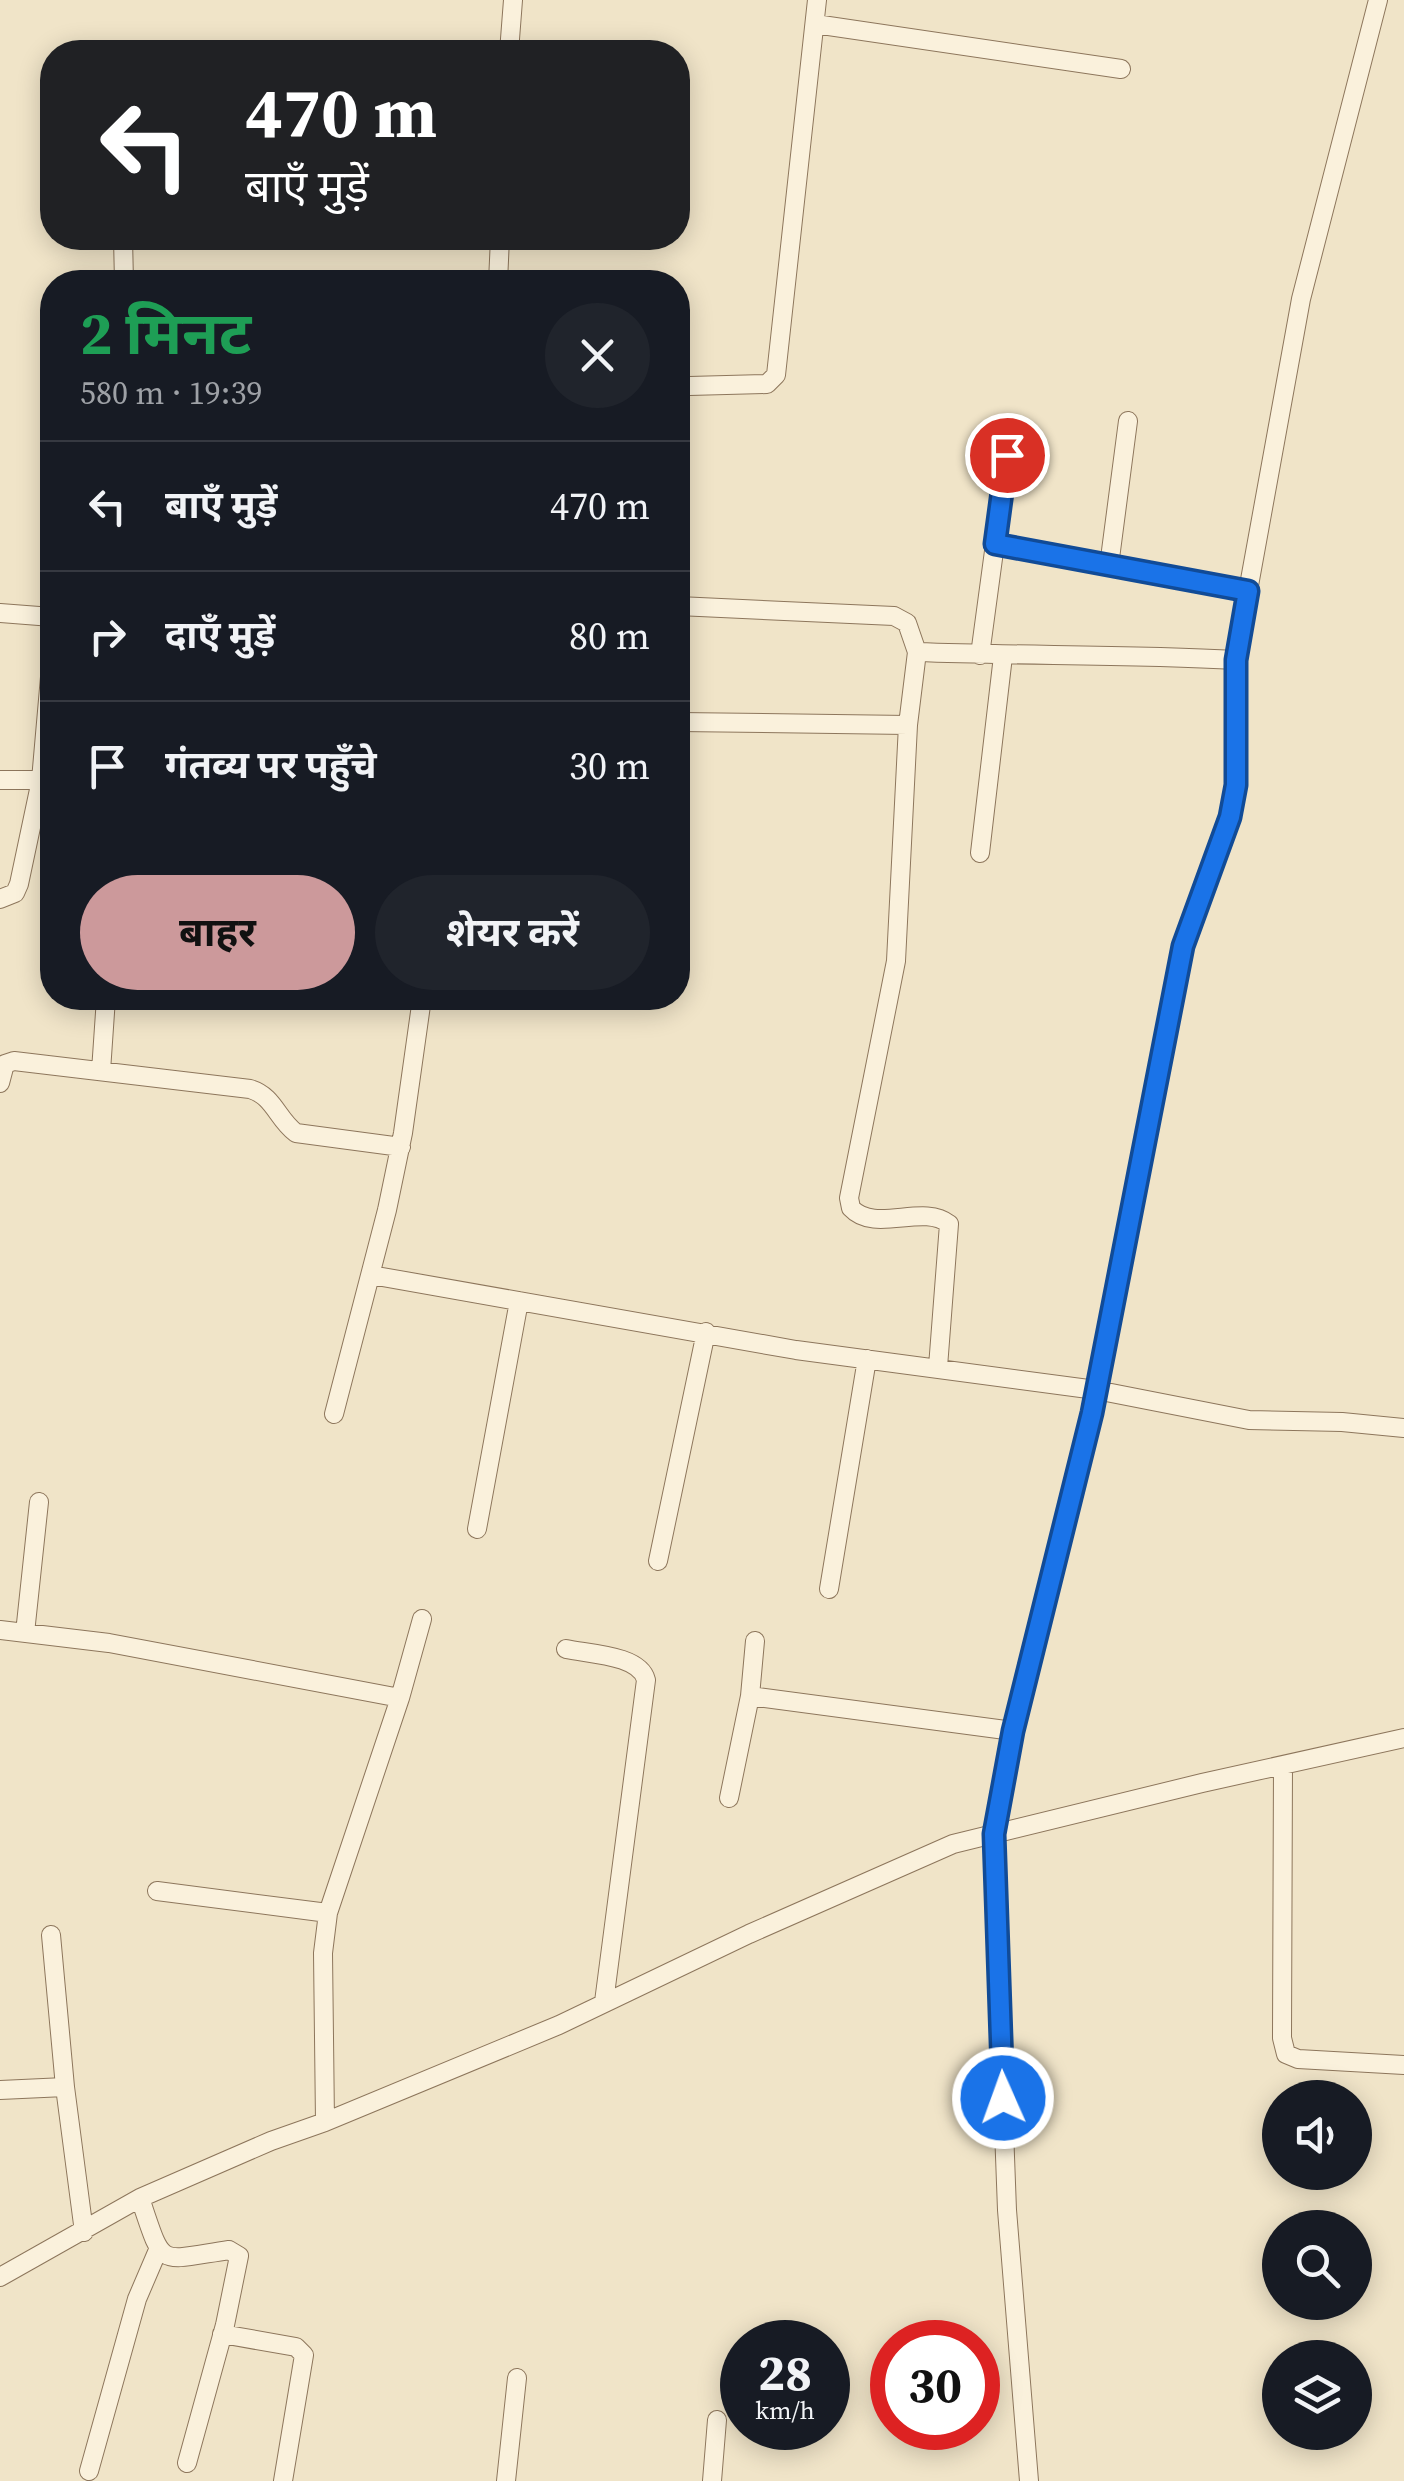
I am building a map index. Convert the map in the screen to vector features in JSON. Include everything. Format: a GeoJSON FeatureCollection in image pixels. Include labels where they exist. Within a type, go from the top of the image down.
{"type":"FeatureCollection","features":[{"type":"Feature","properties":{"kind":"street"},"geometry":{"type":"LineString","coordinates":[[510,40],[513,0]]}},
{"type":"Feature","properties":{"kind":"street"},"geometry":{"type":"LineString","coordinates":[[690,386],[767,384],[776,376],[817,0]]}},
{"type":"Feature","properties":{"kind":"street"},"geometry":{"type":"LineString","coordinates":[[1029,2481],[1008,2210],[994,1834],[1013,1731],[1096,1390],[1183,946],[1230,817],[1236,785],[1236,660],[1248,591],[1302,298],[1378,0]]}},
{"type":"Feature","properties":{"kind":"street"},"geometry":{"type":"LineString","coordinates":[[815,24],[1121,69]]}},
{"type":"Feature","properties":{"kind":"street"},"geometry":{"type":"LineString","coordinates":[[1109,566],[1128,421]]}},
{"type":"Feature","properties":{"kind":"street"},"geometry":{"type":"LineString","coordinates":[[980,655],[1011,425]]}},
{"type":"Feature","properties":{"kind":"street"},"geometry":{"type":"LineString","coordinates":[[995,544],[1248,591]]}},
{"type":"Feature","properties":{"kind":"street"},"geometry":{"type":"LineString","coordinates":[[690,606],[894,616],[906,623],[918,652],[908,726],[896,961],[849,1198],[851,1208],[866,1218],[936,1218],[948,1224],[938,1367]]}},
{"type":"Feature","properties":{"kind":"street"},"geometry":{"type":"LineString","coordinates":[[0,613],[40,616]]}},
{"type":"Feature","properties":{"kind":"street"},"geometry":{"type":"LineString","coordinates":[[918,652],[1002,656],[1126,653],[1236,660]]}},
{"type":"Feature","properties":{"kind":"street"},"geometry":{"type":"LineString","coordinates":[[980,854],[1002,656]]}},
{"type":"Feature","properties":{"kind":"street"},"geometry":{"type":"LineString","coordinates":[[690,722],[908,726]]}},
{"type":"Feature","properties":{"kind":"street"},"geometry":{"type":"LineString","coordinates":[[0,780],[40,780]]}},
{"type":"Feature","properties":{"kind":"street"},"geometry":{"type":"LineString","coordinates":[[0,899],[15,893],[20,884],[40,789]]}},
{"type":"Feature","properties":{"kind":"street"},"geometry":{"type":"LineString","coordinates":[[101,1071],[105,1010]]}},
{"type":"Feature","properties":{"kind":"street"},"geometry":{"type":"LineString","coordinates":[[334,1414],[401,1147],[420,1010]]}},
{"type":"Feature","properties":{"kind":"street"},"geometry":{"type":"LineString","coordinates":[[0,1084],[5,1064],[14,1061],[250,1089],[271,1101],[296,1133],[401,1147]]}},
{"type":"Feature","properties":{"kind":"street"},"geometry":{"type":"LineString","coordinates":[[371,1274],[867,1359],[1096,1390],[1248,1420],[1404,1428]]}},
{"type":"Feature","properties":{"kind":"street"},"geometry":{"type":"LineString","coordinates":[[477,1528],[518,1301]]}},
{"type":"Feature","properties":{"kind":"street"},"geometry":{"type":"LineString","coordinates":[[658,1562],[706,1332]]}},
{"type":"Feature","properties":{"kind":"street"},"geometry":{"type":"LineString","coordinates":[[828,1588],[867,1359]]}},
{"type":"Feature","properties":{"kind":"street"},"geometry":{"type":"LineString","coordinates":[[25,1633],[39,1502]]}},
{"type":"Feature","properties":{"kind":"street"},"geometry":{"type":"LineString","coordinates":[[325,2122],[323,1954],[328,1913],[422,1620]]}},
{"type":"Feature","properties":{"kind":"street"},"geometry":{"type":"LineString","coordinates":[[0,1630],[110,1643],[400,1698]]}},
{"type":"Feature","properties":{"kind":"street"},"geometry":{"type":"LineString","coordinates":[[729,1798],[750,1696],[755,1641]]}},
{"type":"Feature","properties":{"kind":"street"},"geometry":{"type":"LineString","coordinates":[[566,1649],[633,1663],[644,1671],[646,1680],[604,2002]]}},
{"type":"Feature","properties":{"kind":"street"},"geometry":{"type":"LineString","coordinates":[[750,1696],[1013,1731]]}},
{"type":"Feature","properties":{"kind":"street"},"geometry":{"type":"LineString","coordinates":[[0,2277],[140,2198],[559,2025],[953,1844],[1404,1738]]}},
{"type":"Feature","properties":{"kind":"street"},"geometry":{"type":"LineString","coordinates":[[1283,1766],[1282,2038],[1286,2054],[1298,2059],[1404,2065]]}},
{"type":"Feature","properties":{"kind":"street"},"geometry":{"type":"LineString","coordinates":[[158,1891],[328,1913]]}},
{"type":"Feature","properties":{"kind":"street"},"geometry":{"type":"LineString","coordinates":[[51,1936],[84,2232]]}},
{"type":"Feature","properties":{"kind":"street"},"geometry":{"type":"LineString","coordinates":[[0,2090],[66,2087]]}},
{"type":"Feature","properties":{"kind":"street"},"geometry":{"type":"LineString","coordinates":[[89,2472],[137,2300],[158,2250],[140,2198]]}},
{"type":"Feature","properties":{"kind":"street"},"geometry":{"type":"LineString","coordinates":[[158,2250],[175,2258],[230,2250],[239,2256],[188,2463]]}},
{"type":"Feature","properties":{"kind":"street"},"geometry":{"type":"LineString","coordinates":[[222,2334],[296,2347],[304,2356],[282,2481]]}},
{"type":"Feature","properties":{"kind":"street"},"geometry":{"type":"LineString","coordinates":[[506,2481],[517,2378]]}},
{"type":"Feature","properties":{"kind":"street"},"geometry":{"type":"LineString","coordinates":[[712,2481],[718,2420]]}},
{"type":"Feature","properties":{"kind":"route"},"geometry":{"type":"LineString","coordinates":[[1003,2098],[994,1834],[1013,1731],[1092,1413],[1183,946],[1230,817],[1236,785],[1236,660],[1248,591],[995,544],[1007,455]]}}]}
